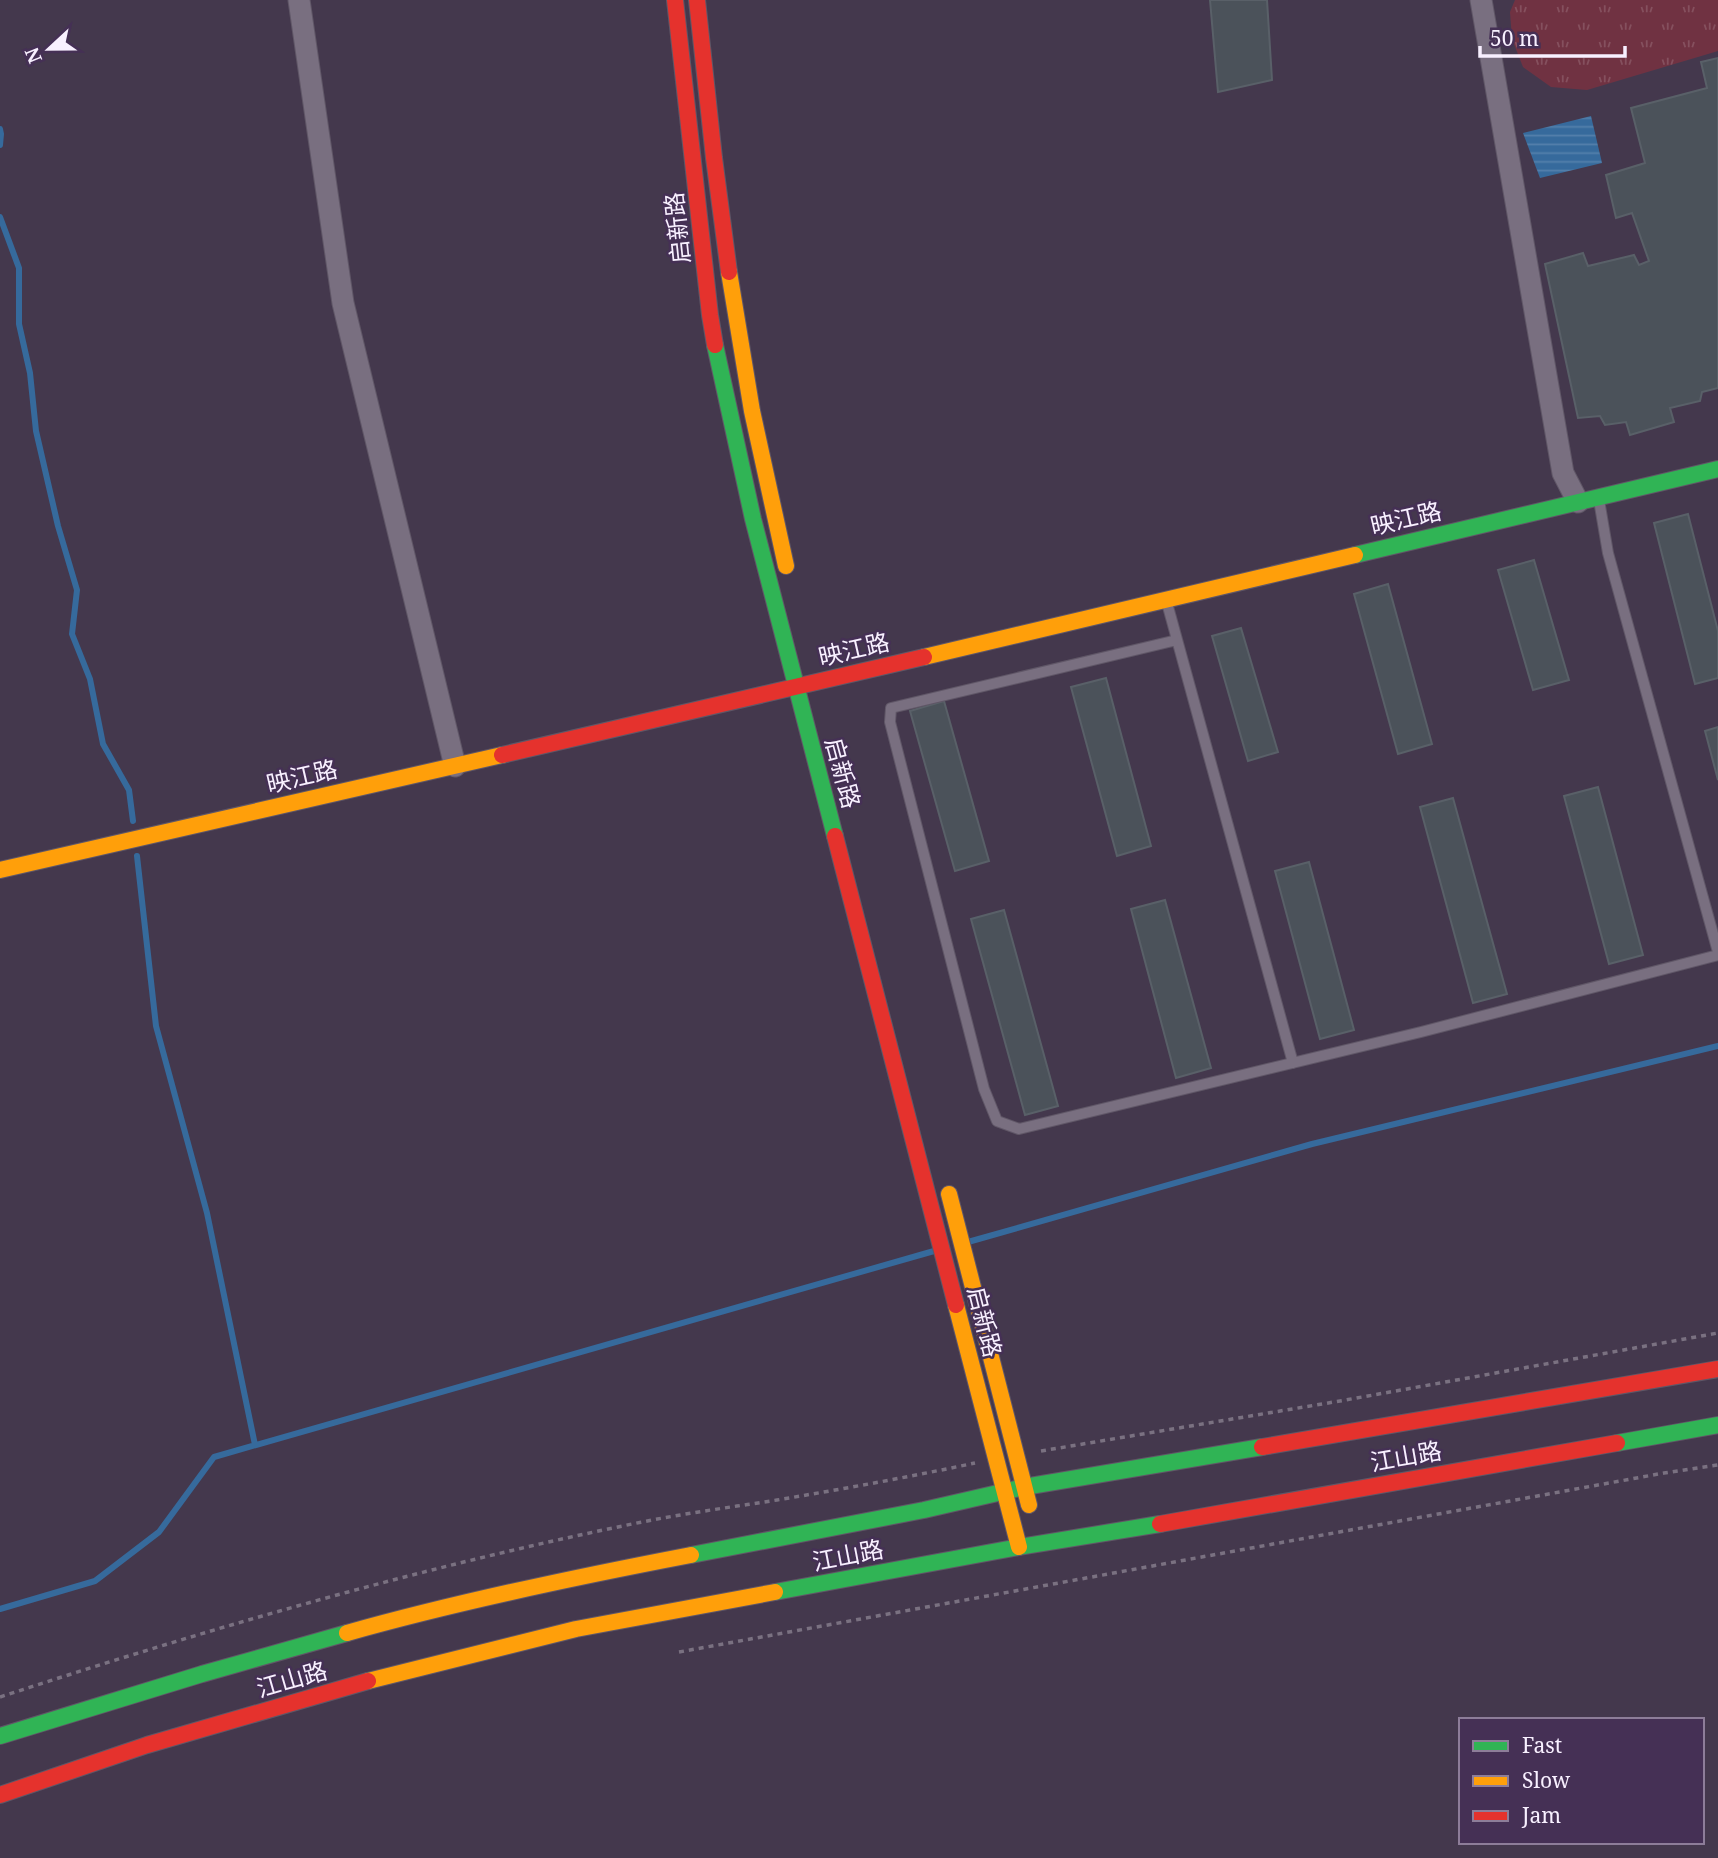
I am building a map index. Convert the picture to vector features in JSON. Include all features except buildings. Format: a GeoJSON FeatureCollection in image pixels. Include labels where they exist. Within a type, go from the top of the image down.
{"type":"FeatureCollection","features":[{"type":"Feature","properties":{"kind":"street"},"geometry":{"type":"LineString","coordinates":[[299,0],[343,303],[455,766]]}},
{"type":"Feature","properties":{"kind":"street","name":"启新路"},"geometry":{"type":"LineString","coordinates":[[675,0],[710,315],[753,519],[1019,1547]]}},
{"type":"Feature","properties":{"kind":"street","name":"启新路"},"geometry":{"type":"LineString","coordinates":[[697,0],[726,253],[741,352],[752,419],[790,581]]}},
{"type":"Feature","properties":{"kind":"street"},"geometry":{"type":"LineString","coordinates":[[1481,0],[1563,473],[1588,500]]}},
{"type":"Feature","properties":{"kind":"street","name":"映江路"},"geometry":{"type":"LineString","coordinates":[[0,870],[815,683],[1718,469]]}},
{"type":"Feature","properties":{"kind":"street","name":"启新路"},"geometry":{"type":"LineString","coordinates":[[948,1190],[1036,1533]]}},
{"type":"Feature","properties":{"kind":"street","name":"江山路"},"geometry":{"type":"LineString","coordinates":[[0,1736],[202,1674],[404,1617],[607,1571],[911,1513],[1024,1487],[1718,1369]]}},
{"type":"Feature","properties":{"kind":"street","name":"江山路"},"geometry":{"type":"LineString","coordinates":[[0,1795],[147,1745],[400,1672],[576,1629],[1019,1547],[1036,1533],[1718,1425]]}},
{"type":"Feature","properties":{"kind":"lane"},"geometry":{"type":"LineString","coordinates":[[1177,640],[891,708],[890,722],[984,1089],[997,1121],[1018,1129],[1434,1029],[1718,953],[1608,553],[1588,500]]}},
{"type":"Feature","properties":{"kind":"lane"},"geometry":{"type":"LineString","coordinates":[[1166,599],[1293,1063]]}},
{"type":"Feature","properties":{"kind":"path"},"geometry":{"type":"LineString","coordinates":[[1016,1455],[1718,1334]]}},
{"type":"Feature","properties":{"kind":"path"},"geometry":{"type":"LineString","coordinates":[[0,1698],[228,1626],[381,1582],[644,1521],[874,1483],[996,1459]]}},
{"type":"Feature","properties":{"kind":"path"},"geometry":{"type":"LineString","coordinates":[[679,1652],[1595,1485],[1718,1465]]}},
{"type":"Feature","properties":{"kind":"green space"},"geometry":{"type":"Polygon","coordinates":[[[1515,0],[1718,0],[1718,51],[1587,90],[1551,87],[1523,67],[1512,39],[1510,12],[1515,0]]]}},
{"type":"Feature","properties":{"kind":"water"},"geometry":{"type":"Polygon","coordinates":[[[1591,116],[1602,163],[1540,178],[1523,133],[1591,116]]]}},
{"type":"Feature","properties":{"kind":"waterway"},"geometry":{"type":"LineString","coordinates":[[0,129],[0,145]]}},
{"type":"Feature","properties":{"kind":"waterway"},"geometry":{"type":"LineString","coordinates":[[0,217],[19,268],[19,324],[30,373],[36,431],[58,526],[77,590],[72,634],[90,679],[103,744],[129,790],[133,821]]}},
{"type":"Feature","properties":{"kind":"waterway"},"geometry":{"type":"LineString","coordinates":[[137,856],[156,1026],[207,1213],[255,1445]]}},
{"type":"Feature","properties":{"kind":"waterway"},"geometry":{"type":"LineString","coordinates":[[968,1242],[1312,1144],[1718,1046]]}},
{"type":"Feature","properties":{"kind":"waterway"},"geometry":{"type":"LineString","coordinates":[[0,1609],[95,1581],[159,1532],[214,1457],[934,1251]]}},
{"type":"Feature","properties":{"kind":"traffic: fast"},"geometry":{"type":"LineString","coordinates":[[715,345],[753,519],[835,836]]}},
{"type":"Feature","properties":{"kind":"traffic: fast"},"geometry":{"type":"LineString","coordinates":[[1355,555],[1718,469]]}},
{"type":"Feature","properties":{"kind":"traffic: fast"},"geometry":{"type":"LineString","coordinates":[[1617,1443],[1718,1425]]}},
{"type":"Feature","properties":{"kind":"traffic: fast"},"geometry":{"type":"LineString","coordinates":[[691,1555],[924,1510],[1024,1487],[1262,1447]]}},
{"type":"Feature","properties":{"kind":"traffic: fast"},"geometry":{"type":"LineString","coordinates":[[775,1592],[1160,1524]]}},
{"type":"Feature","properties":{"kind":"traffic: fast"},"geometry":{"type":"LineString","coordinates":[[0,1736],[347,1633]]}},
{"type":"Feature","properties":{"kind":"traffic: slow"},"geometry":{"type":"LineString","coordinates":[[729,272],[752,411],[786,566]]}},
{"type":"Feature","properties":{"kind":"traffic: slow"},"geometry":{"type":"LineString","coordinates":[[924,657],[1355,555]]}},
{"type":"Feature","properties":{"kind":"traffic: slow"},"geometry":{"type":"LineString","coordinates":[[0,870],[502,755]]}},
{"type":"Feature","properties":{"kind":"traffic: slow"},"geometry":{"type":"LineString","coordinates":[[949,1194],[1029,1505]]}},
{"type":"Feature","properties":{"kind":"traffic: slow"},"geometry":{"type":"LineString","coordinates":[[956,1305],[1019,1547]]}},
{"type":"Feature","properties":{"kind":"traffic: slow"},"geometry":{"type":"LineString","coordinates":[[347,1633],[518,1590],[691,1555]]}},
{"type":"Feature","properties":{"kind":"traffic: slow"},"geometry":{"type":"LineString","coordinates":[[368,1681],[576,1629],[775,1592]]}},
{"type":"Feature","properties":{"kind":"traffic: jam"},"geometry":{"type":"LineString","coordinates":[[675,0],[715,345]]}},
{"type":"Feature","properties":{"kind":"traffic: jam"},"geometry":{"type":"LineString","coordinates":[[697,0],[729,272]]}},
{"type":"Feature","properties":{"kind":"traffic: jam"},"geometry":{"type":"LineString","coordinates":[[502,755],[924,657]]}},
{"type":"Feature","properties":{"kind":"traffic: jam"},"geometry":{"type":"LineString","coordinates":[[835,836],[956,1305]]}},
{"type":"Feature","properties":{"kind":"traffic: jam"},"geometry":{"type":"LineString","coordinates":[[1262,1447],[1718,1369]]}},
{"type":"Feature","properties":{"kind":"traffic: jam"},"geometry":{"type":"LineString","coordinates":[[1160,1524],[1617,1443]]}},
{"type":"Feature","properties":{"kind":"traffic: jam"},"geometry":{"type":"LineString","coordinates":[[0,1795],[147,1745],[368,1681]]}}]}
